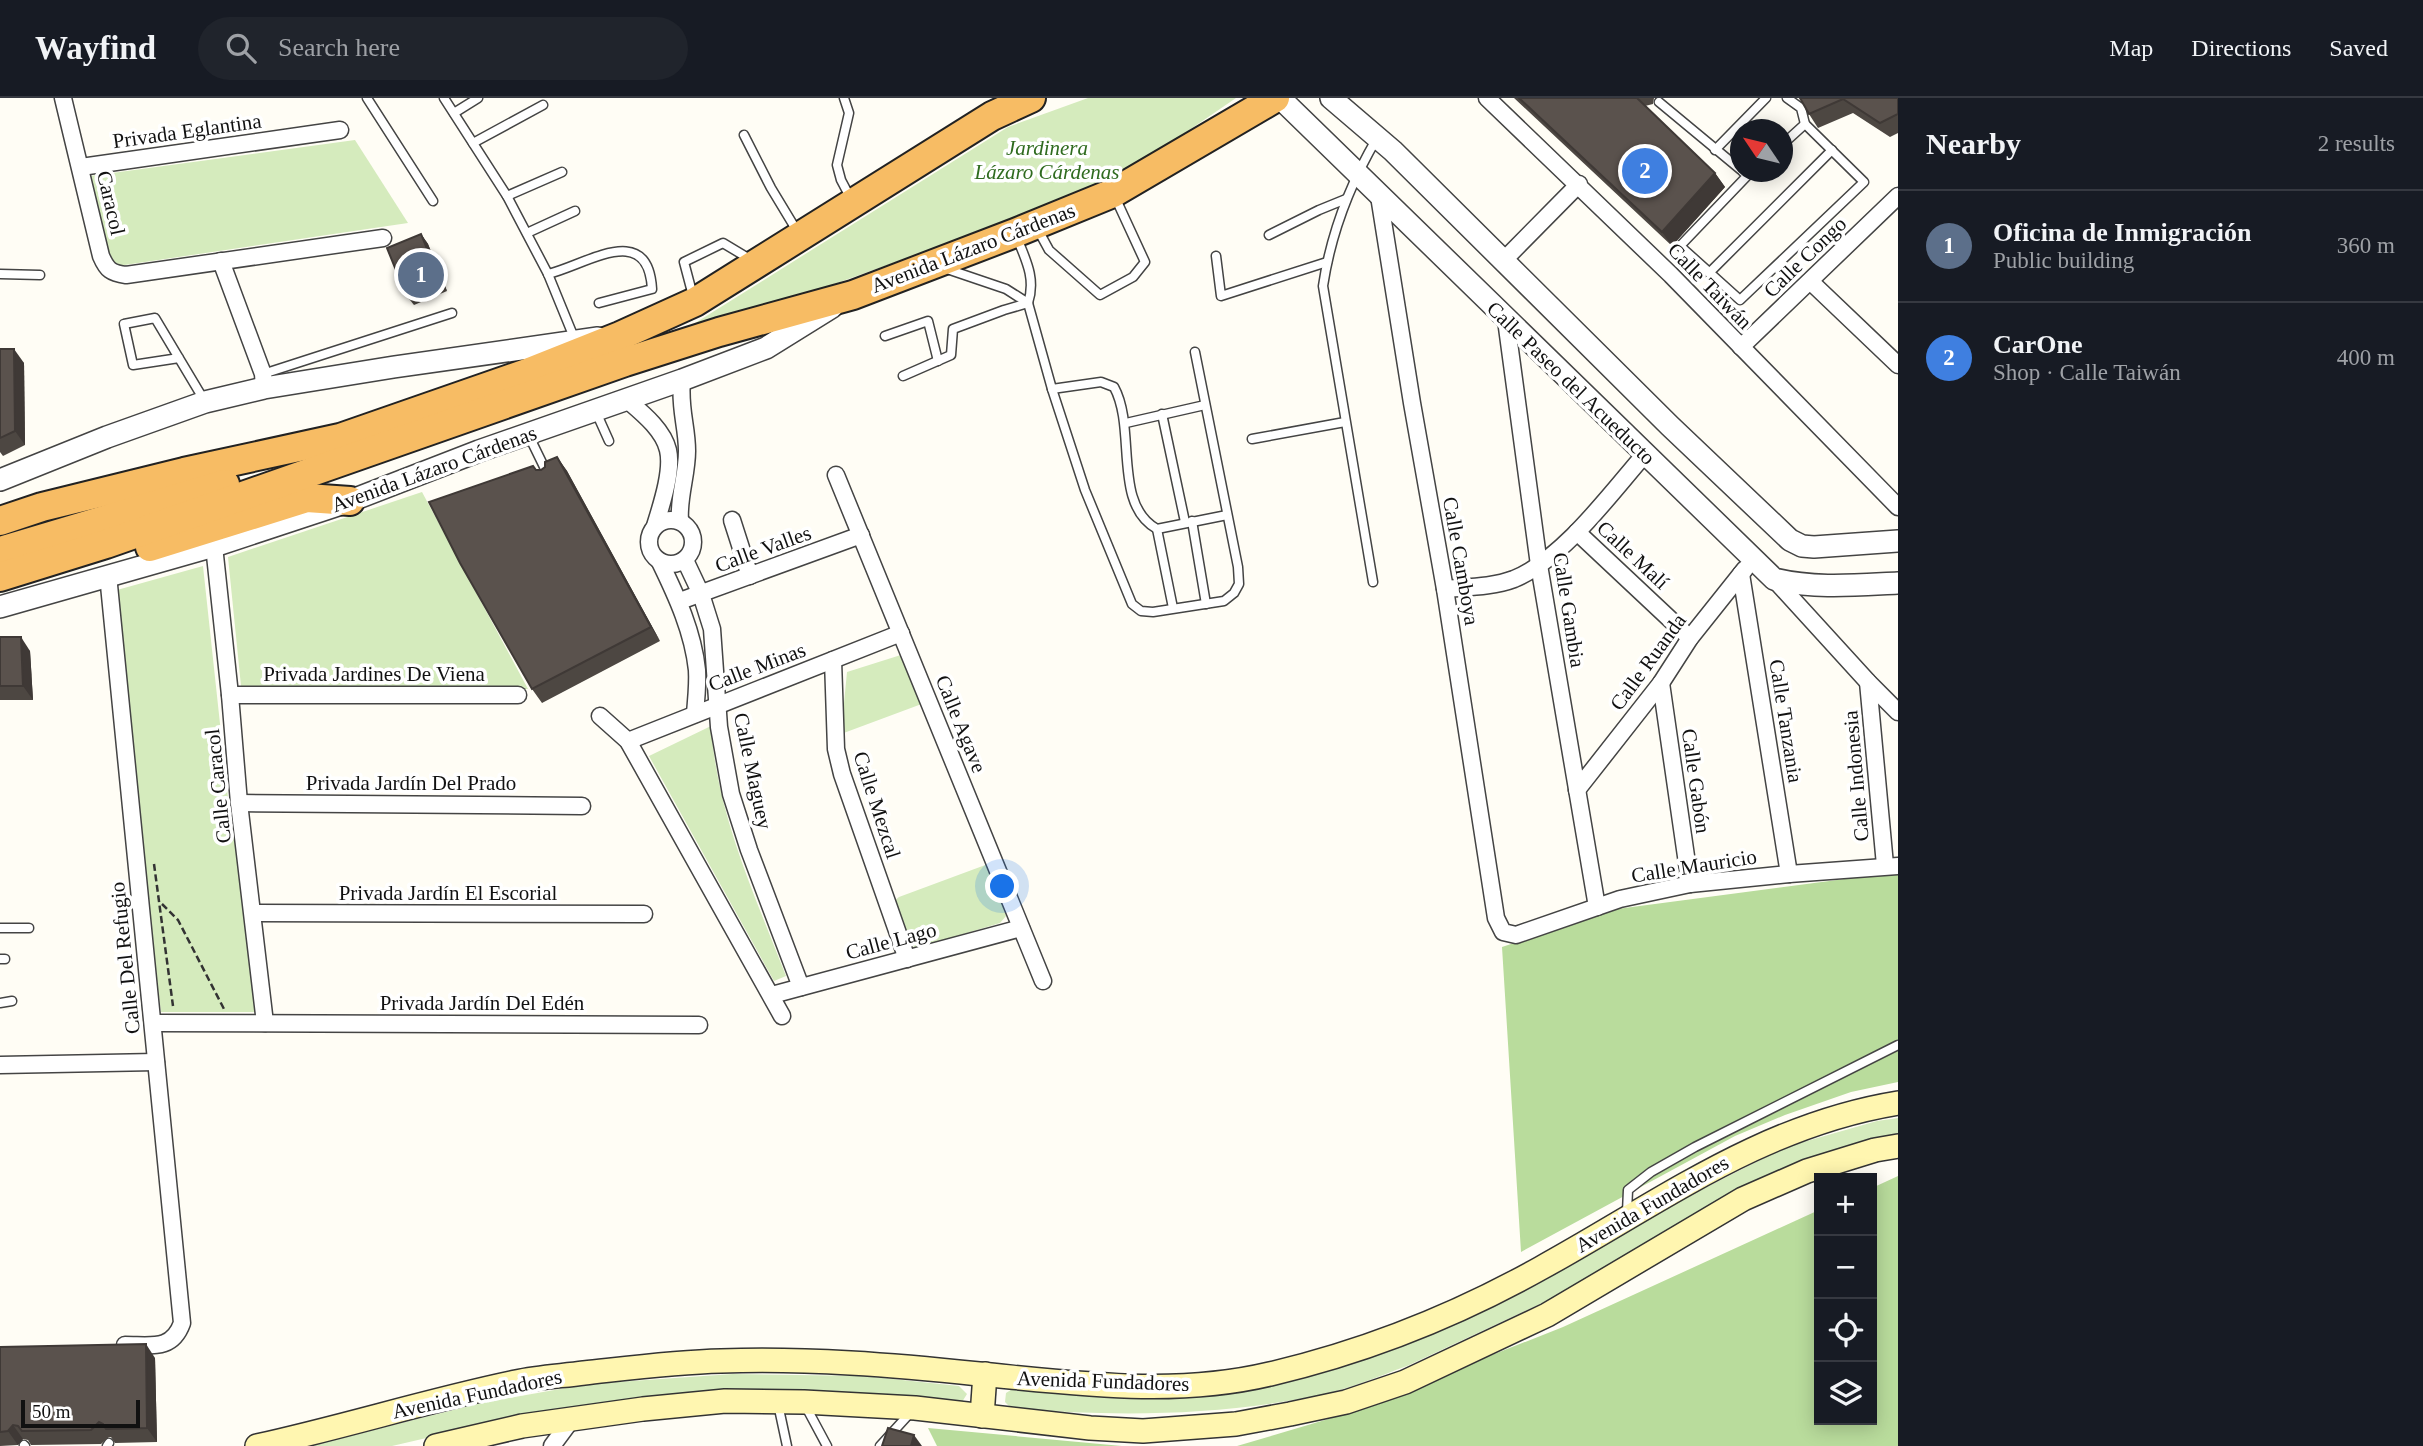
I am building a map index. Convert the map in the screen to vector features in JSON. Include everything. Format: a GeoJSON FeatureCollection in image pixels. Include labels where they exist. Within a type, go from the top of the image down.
{"type":"FeatureCollection","features":[{"type":"Feature","properties":{"kind":"highway"},"geometry":{"type":"LineString","coordinates":[[0,521],[116,488],[340,438],[527,373],[620,336],[695,302],[992,116],[1031,98]]}},
{"type":"Feature","properties":{"kind":"highway","name":"Avenida Lázaro Cárdenas"},"geometry":{"type":"LineString","coordinates":[[0,577],[106,544],[637,358],[853,295],[1113,193],[1275,98]]}},
{"type":"Feature","properties":{"kind":"highway"},"geometry":{"type":"LineString","coordinates":[[0,551],[311,459],[379,448]]}},
{"type":"Feature","properties":{"kind":"highway"},"geometry":{"type":"LineString","coordinates":[[106,544],[125,549],[147,548],[307,498],[351,501]]}},
{"type":"Feature","properties":{"kind":"main road","name":"Avenida Fundadores"},"geometry":{"type":"LineString","coordinates":[[257,1446],[521,1381],[645,1366],[722,1361],[810,1361],[1088,1384],[1181,1387],[1266,1375],[1357,1350],[1450,1313],[1539,1269],[1726,1160],[1791,1132],[1866,1108],[1898,1102]]}},
{"type":"Feature","properties":{"kind":"main road","name":"Avenida Fundadores"},"geometry":{"type":"LineString","coordinates":[[436,1446],[474,1442],[522,1426],[725,1401],[915,1408],[1090,1428],[1165,1430],[1236,1424],[1346,1402],[1405,1382],[1546,1315],[1742,1199],[1807,1171],[1875,1150],[1898,1146]]}},
{"type":"Feature","properties":{"kind":"main road"},"geometry":{"type":"LineString","coordinates":[[982,1416],[985,1374]]}},
{"type":"Feature","properties":{"kind":"street","name":"Caracol"},"geometry":{"type":"LineString","coordinates":[[63,98],[106,268],[112,274],[126,275],[221,261]]}},
{"type":"Feature","properties":{"kind":"street","name":"Calle Paseo del Acueducto"},"geometry":{"type":"LineString","coordinates":[[1280,98],[1645,454],[1747,566],[1774,579]]}},
{"type":"Feature","properties":{"kind":"street","name":"Calle Paseo del Acueducto"},"geometry":{"type":"LineString","coordinates":[[1332,98],[1394,151],[1670,426],[1790,540],[1802,546],[1814,547],[1898,541]]}},
{"type":"Feature","properties":{"kind":"street","name":"Calle Taiwán"},"geometry":{"type":"LineString","coordinates":[[1488,98],[1579,184],[1898,507]]}},
{"type":"Feature","properties":{"kind":"street","name":"Privada Eglantina"},"geometry":{"type":"LineString","coordinates":[[81,167],[340,130]]}},
{"type":"Feature","properties":{"kind":"street"},"geometry":{"type":"LineString","coordinates":[[1504,260],[1579,184]]}},
{"type":"Feature","properties":{"kind":"street","name":"Calle Congo"},"geometry":{"type":"LineString","coordinates":[[1741,348],[1898,195]]}},
{"type":"Feature","properties":{"kind":"street","name":"Calle Camboya"},"geometry":{"type":"LineString","coordinates":[[1379,196],[1445,589],[1496,918],[1503,932]]}},
{"type":"Feature","properties":{"kind":"street"},"geometry":{"type":"LineString","coordinates":[[263,381],[221,261],[383,238]]}},
{"type":"Feature","properties":{"kind":"street"},"geometry":{"type":"LineString","coordinates":[[1811,282],[1898,365]]}},
{"type":"Feature","properties":{"kind":"street","name":"Avenida Lázaro Cárdenas"},"geometry":{"type":"LineString","coordinates":[[0,607],[214,546],[351,501],[527,433],[766,348],[853,295]]}},
{"type":"Feature","properties":{"kind":"street","name":"Calle Gambia"},"geometry":{"type":"LineString","coordinates":[[1506,320],[1539,565],[1597,907]]}},
{"type":"Feature","properties":{"kind":"street"},"geometry":{"type":"LineString","coordinates":[[5,475],[263,381],[620,336]]}},
{"type":"Feature","properties":{"kind":"street"},"geometry":{"type":"LineString","coordinates":[[680,522],[678,507],[684,486],[687,448],[681,413],[681,380]]}},
{"type":"Feature","properties":{"kind":"street"},"geometry":{"type":"LineString","coordinates":[[626,398],[651,422],[668,451],[667,480],[649,539],[650,552],[660,562],[680,601],[697,673],[695,714]]}},
{"type":"Feature","properties":{"kind":"street"},"geometry":{"type":"LineString","coordinates":[[668,451],[687,448]]}},
{"type":"Feature","properties":{"kind":"street"},"geometry":{"type":"LineString","coordinates":[[1445,589],[1490,585],[1514,579],[1539,565],[1577,531],[1645,454]]}},
{"type":"Feature","properties":{"kind":"street","name":"Calle Agave"},"geometry":{"type":"LineString","coordinates":[[836,475],[1043,981]]}},
{"type":"Feature","properties":{"kind":"street"},"geometry":{"type":"LineString","coordinates":[[655,526],[667,520],[680,522],[689,528],[693,540],[692,551],[685,560],[673,565],[660,562]]}},
{"type":"Feature","properties":{"kind":"street"},"geometry":{"type":"LineString","coordinates":[[732,520],[750,576]]}},
{"type":"Feature","properties":{"kind":"street","name":"Calle Malí"},"geometry":{"type":"LineString","coordinates":[[1577,531],[1690,638]]}},
{"type":"Feature","properties":{"kind":"street","name":"Calle Valles"},"geometry":{"type":"LineString","coordinates":[[680,601],[861,535]]}},
{"type":"Feature","properties":{"kind":"street","name":"Calle Caracol"},"geometry":{"type":"LineString","coordinates":[[214,546],[239,803],[265,1023]]}},
{"type":"Feature","properties":{"kind":"street","name":"Calle Maguey"},"geometry":{"type":"LineString","coordinates":[[685,560],[701,594],[712,629],[719,727],[731,794],[749,850],[801,987]]}},
{"type":"Feature","properties":{"kind":"street","name":"Calle Ruanda"},"geometry":{"type":"LineString","coordinates":[[1577,790],[1661,683],[1690,638],[1747,566]]}},
{"type":"Feature","properties":{"kind":"street","name":"Calle Tanzania"},"geometry":{"type":"LineString","coordinates":[[1747,566],[1789,874]]}},
{"type":"Feature","properties":{"kind":"street","name":"Calle Del Refugio"},"geometry":{"type":"LineString","coordinates":[[108,575],[182,1322],[178,1335],[162,1345],[108,1345]]}},
{"type":"Feature","properties":{"kind":"street"},"geometry":{"type":"LineString","coordinates":[[1774,579],[1798,585],[1825,586],[1898,583]]}},
{"type":"Feature","properties":{"kind":"street"},"geometry":{"type":"LineString","coordinates":[[1774,579],[1898,712]]}},
{"type":"Feature","properties":{"kind":"street","name":"Calle Minas"},"geometry":{"type":"LineString","coordinates":[[628,741],[901,633]]}},
{"type":"Feature","properties":{"kind":"street","name":"Calle Mezcal"},"geometry":{"type":"LineString","coordinates":[[833,660],[836,749],[842,774],[907,959]]}},
{"type":"Feature","properties":{"kind":"street","name":"Calle Indonesia"},"geometry":{"type":"LineString","coordinates":[[1868,682],[1892,866]]}},
{"type":"Feature","properties":{"kind":"street","name":"Calle Gabón"},"geometry":{"type":"LineString","coordinates":[[1661,683],[1690,884]]}},
{"type":"Feature","properties":{"kind":"street","name":"Privada Jardines De Viena"},"geometry":{"type":"LineString","coordinates":[[230,695],[518,695]]}},
{"type":"Feature","properties":{"kind":"street"},"geometry":{"type":"LineString","coordinates":[[600,716],[628,741],[782,1016]]}},
{"type":"Feature","properties":{"kind":"street","name":"Privada Jardín Del Prado"},"geometry":{"type":"LineString","coordinates":[[239,803],[582,806]]}},
{"type":"Feature","properties":{"kind":"street","name":"Calle Mauricio"},"geometry":{"type":"LineString","coordinates":[[1503,932],[1516,935],[1620,899],[1690,884],[1892,866]]}},
{"type":"Feature","properties":{"kind":"street","name":"Privada Jardín El Escorial"},"geometry":{"type":"LineString","coordinates":[[253,913],[644,914]]}},
{"type":"Feature","properties":{"kind":"street","name":"Calle Lago"},"geometry":{"type":"LineString","coordinates":[[772,995],[1021,928]]}},
{"type":"Feature","properties":{"kind":"street","name":"Privada Jardín Del Edén"},"geometry":{"type":"LineString","coordinates":[[154,1023],[699,1025]]}},
{"type":"Feature","properties":{"kind":"street"},"geometry":{"type":"LineString","coordinates":[[0,1065],[156,1062]]}},
{"type":"Feature","properties":{"kind":"street"},"geometry":{"type":"LineString","coordinates":[[552,1446],[572,1419]]}},
{"type":"Feature","properties":{"kind":"lane"},"geometry":{"type":"LineString","coordinates":[[367,98],[432,201]]}},
{"type":"Feature","properties":{"kind":"lane"},"geometry":{"type":"LineString","coordinates":[[444,98],[507,196],[548,274],[575,340]]}},
{"type":"Feature","properties":{"kind":"lane"},"geometry":{"type":"LineString","coordinates":[[454,113],[478,98]]}},
{"type":"Feature","properties":{"kind":"lane"},"geometry":{"type":"LineString","coordinates":[[844,98],[849,113],[837,165],[853,204]]}},
{"type":"Feature","properties":{"kind":"lane"},"geometry":{"type":"LineString","coordinates":[[1715,150],[1766,98]]}},
{"type":"Feature","properties":{"kind":"lane"},"geometry":{"type":"LineString","coordinates":[[1737,182],[1680,246],[1740,300],[1864,182],[1805,124],[1801,108],[1787,98]]}},
{"type":"Feature","properties":{"kind":"lane"},"geometry":{"type":"LineString","coordinates":[[1659,102],[1730,161]]}},
{"type":"Feature","properties":{"kind":"lane"},"geometry":{"type":"LineString","coordinates":[[473,143],[542,105]]}},
{"type":"Feature","properties":{"kind":"lane"},"geometry":{"type":"LineString","coordinates":[[1793,135],[1805,124]]}},
{"type":"Feature","properties":{"kind":"lane"},"geometry":{"type":"LineString","coordinates":[[744,135],[771,188],[801,237]]}},
{"type":"Feature","properties":{"kind":"lane"},"geometry":{"type":"LineString","coordinates":[[1373,582],[1325,312],[1323,286],[1327,262],[1346,200],[1356,173],[1377,138]]}},
{"type":"Feature","properties":{"kind":"lane"},"geometry":{"type":"LineString","coordinates":[[1709,272],[1832,150]]}},
{"type":"Feature","properties":{"kind":"lane"},"geometry":{"type":"LineString","coordinates":[[507,196],[562,172]]}},
{"type":"Feature","properties":{"kind":"lane"},"geometry":{"type":"LineString","coordinates":[[1026,229],[1100,295],[1133,277],[1145,262],[1113,193]]}},
{"type":"Feature","properties":{"kind":"lane"},"geometry":{"type":"LineString","coordinates":[[1269,234],[1346,200]]}},
{"type":"Feature","properties":{"kind":"lane"},"geometry":{"type":"LineString","coordinates":[[527,233],[575,211]]}},
{"type":"Feature","properties":{"kind":"lane"},"geometry":{"type":"LineString","coordinates":[[1026,229],[1033,289],[1028,303],[1052,389],[1085,490],[1132,604],[1141,611],[1153,612],[1224,601],[1234,593],[1239,584],[1195,352]]}},
{"type":"Feature","properties":{"kind":"lane"},"geometry":{"type":"LineString","coordinates":[[695,302],[684,262],[723,243],[757,264]]}},
{"type":"Feature","properties":{"kind":"lane"},"geometry":{"type":"LineString","coordinates":[[548,274],[616,250],[638,255],[651,272],[652,289],[599,303]]}},
{"type":"Feature","properties":{"kind":"lane"},"geometry":{"type":"LineString","coordinates":[[1216,256],[1221,296],[1327,262]]}},
{"type":"Feature","properties":{"kind":"lane"},"geometry":{"type":"LineString","coordinates":[[934,264],[1006,289],[1028,303]]}},
{"type":"Feature","properties":{"kind":"lane"},"geometry":{"type":"LineString","coordinates":[[0,274],[40,275]]}},
{"type":"Feature","properties":{"kind":"lane"},"geometry":{"type":"LineString","coordinates":[[903,376],[951,355],[954,329],[1028,303]]}},
{"type":"Feature","properties":{"kind":"lane"},"geometry":{"type":"LineString","coordinates":[[263,381],[452,313]]}},
{"type":"Feature","properties":{"kind":"lane"},"geometry":{"type":"LineString","coordinates":[[178,358],[133,365],[124,324],[155,318],[205,402]]}},
{"type":"Feature","properties":{"kind":"lane"},"geometry":{"type":"LineString","coordinates":[[885,336],[928,321],[938,360]]}},
{"type":"Feature","properties":{"kind":"lane"},"geometry":{"type":"LineString","coordinates":[[1052,389],[1101,382],[1114,387],[1119,395],[1126,423],[1132,499],[1138,513],[1147,523],[1157,529],[1227,514]]}},
{"type":"Feature","properties":{"kind":"lane"},"geometry":{"type":"LineString","coordinates":[[1126,423],[1205,405]]}},
{"type":"Feature","properties":{"kind":"lane"},"geometry":{"type":"LineString","coordinates":[[594,410],[609,441]]}},
{"type":"Feature","properties":{"kind":"lane"},"geometry":{"type":"LineString","coordinates":[[1162,414],[1206,604]]}},
{"type":"Feature","properties":{"kind":"lane"},"geometry":{"type":"LineString","coordinates":[[1252,439],[1345,422]]}},
{"type":"Feature","properties":{"kind":"lane"},"geometry":{"type":"LineString","coordinates":[[527,433],[549,478]]}},
{"type":"Feature","properties":{"kind":"lane"},"geometry":{"type":"LineString","coordinates":[[1157,529],[1173,608]]}},
{"type":"Feature","properties":{"kind":"lane"},"geometry":{"type":"LineString","coordinates":[[0,928],[29,928]]}},
{"type":"Feature","properties":{"kind":"lane"},"geometry":{"type":"LineString","coordinates":[[0,1003],[12,1001]]}},
{"type":"Feature","properties":{"kind":"lane"},"geometry":{"type":"LineString","coordinates":[[1626,1219],[1628,1190],[1651,1172],[1742,1122],[1814,1089],[1898,1045]]}},
{"type":"Feature","properties":{"kind":"lane"},"geometry":{"type":"LineString","coordinates":[[777,1402],[787,1446]]}},
{"type":"Feature","properties":{"kind":"lane"},"geometry":{"type":"LineString","coordinates":[[804,1402],[827,1446]]}},
{"type":"Feature","properties":{"kind":"lane"},"geometry":{"type":"LineString","coordinates":[[880,1446],[915,1408]]}},
{"type":"Feature","properties":{"kind":"path"},"geometry":{"type":"LineString","coordinates":[[153,862],[161,903],[173,1009]]}},
{"type":"Feature","properties":{"kind":"path"},"geometry":{"type":"LineString","coordinates":[[161,903],[178,920],[226,1012],[213,1011]]}},
{"type":"Feature","properties":{"kind":"green space","name":"Jardinera Lázaro Cárdenas"},"geometry":{"type":"Polygon","coordinates":[[[1088,98],[1236,98],[1106,187],[686,337],[684,330],[1008,127],[1088,98]]]}},
{"type":"Feature","properties":{"kind":"green space"},"geometry":{"type":"Polygon","coordinates":[[[355,140],[408,223],[111,267],[90,176],[355,140]]]}},
{"type":"Feature","properties":{"kind":"green space"},"geometry":{"type":"Polygon","coordinates":[[[422,492],[528,689],[241,686],[228,557],[422,492]]]}},
{"type":"Feature","properties":{"kind":"green space"},"geometry":{"type":"Polygon","coordinates":[[[203,566],[228,798],[236,798],[255,1012],[161,1012],[145,886],[117,590],[203,566]]]}},
{"type":"Feature","properties":{"kind":"green space"},"geometry":{"type":"Polygon","coordinates":[[[904,654],[927,702],[841,734],[847,672],[904,654]]]}},
{"type":"Feature","properties":{"kind":"green space"},"geometry":{"type":"Polygon","coordinates":[[[711,726],[721,791],[729,822],[786,976],[774,981],[649,756],[711,726]]]}},
{"type":"Feature","properties":{"kind":"green space"},"geometry":{"type":"Polygon","coordinates":[[[988,864],[1006,916],[1000,923],[917,948],[910,945],[893,902],[899,897],[988,864]]]}},
{"type":"Feature","properties":{"kind":"green space"},"geometry":{"type":"Polygon","coordinates":[[[1898,872],[1898,1082],[1851,1092],[1735,1136],[1521,1252],[1502,947],[1617,909],[1898,872]]]}},
{"type":"Feature","properties":{"kind":"green space"},"geometry":{"type":"Polygon","coordinates":[[[1898,1118],[1898,1137],[1821,1173],[1814,1173],[1814,1176],[1407,1366],[1364,1382],[1320,1395],[1282,1402],[1205,1411],[1089,1413],[1011,1408],[1005,1402],[1006,1393],[1014,1388],[1223,1391],[1558,1270],[1693,1194],[1786,1147],[1877,1121],[1898,1118]]]}},
{"type":"Feature","properties":{"kind":"green space"},"geometry":{"type":"Polygon","coordinates":[[[1898,1176],[1898,1446],[1237,1446],[1335,1417],[1563,1327],[1814,1212],[1814,1425],[1877,1425],[1877,1186],[1898,1176]]]}},
{"type":"Feature","properties":{"kind":"green space"},"geometry":{"type":"Polygon","coordinates":[[[733,1374],[864,1376],[959,1386],[967,1394],[962,1402],[859,1395],[504,1420],[392,1446],[310,1446],[481,1403],[588,1384],[733,1374]]]}},
{"type":"Feature","properties":{"kind":"green space"},"geometry":{"type":"Polygon","coordinates":[[[928,1428],[1122,1446],[937,1446],[928,1428]]]}},
{"type":"Feature","properties":{"kind":"building"},"geometry":{"type":"Polygon","coordinates":[[[1519,98],[1637,98],[1715,173],[1662,232],[1519,98]]]}},
{"type":"Feature","properties":{"kind":"building"},"geometry":{"type":"Polygon","coordinates":[[[1800,98],[1898,98],[1898,114],[1880,123],[1843,99],[1809,114],[1800,98]]]}},
{"type":"Feature","properties":{"kind":"building"},"geometry":{"type":"Polygon","coordinates":[[[421,234],[440,281],[406,295],[387,248],[421,234]]]}},
{"type":"Feature","properties":{"kind":"building"},"geometry":{"type":"Polygon","coordinates":[[[0,349],[14,349],[15,431],[0,438],[0,349]]]}},
{"type":"Feature","properties":{"kind":"building"},"geometry":{"type":"Polygon","coordinates":[[[557,457],[651,627],[532,689],[460,563],[429,502],[533,466],[536,470],[541,470],[545,467],[545,462],[557,457]]]}},
{"type":"Feature","properties":{"kind":"building"},"geometry":{"type":"Polygon","coordinates":[[[0,637],[21,637],[23,686],[0,686],[0,637]]]}},
{"type":"Feature","properties":{"kind":"building"},"geometry":{"type":"Polygon","coordinates":[[[146,1344],[147,1428],[106,1429],[99,1422],[91,1430],[22,1431],[13,1425],[8,1431],[0,1432],[0,1347],[146,1344]]]}},
{"type":"Feature","properties":{"kind":"building"},"geometry":{"type":"Polygon","coordinates":[[[888,1428],[914,1435],[911,1446],[882,1446],[888,1428]]]}},
{"type":"Feature","properties":{"kind":"place","name":"CarOne"},"geometry":{"type":"Point","coordinates":[1645,171]}},
{"type":"Feature","properties":{"kind":"place","name":"Oficina de Inmigración"},"geometry":{"type":"Point","coordinates":[421,275]}}]}
